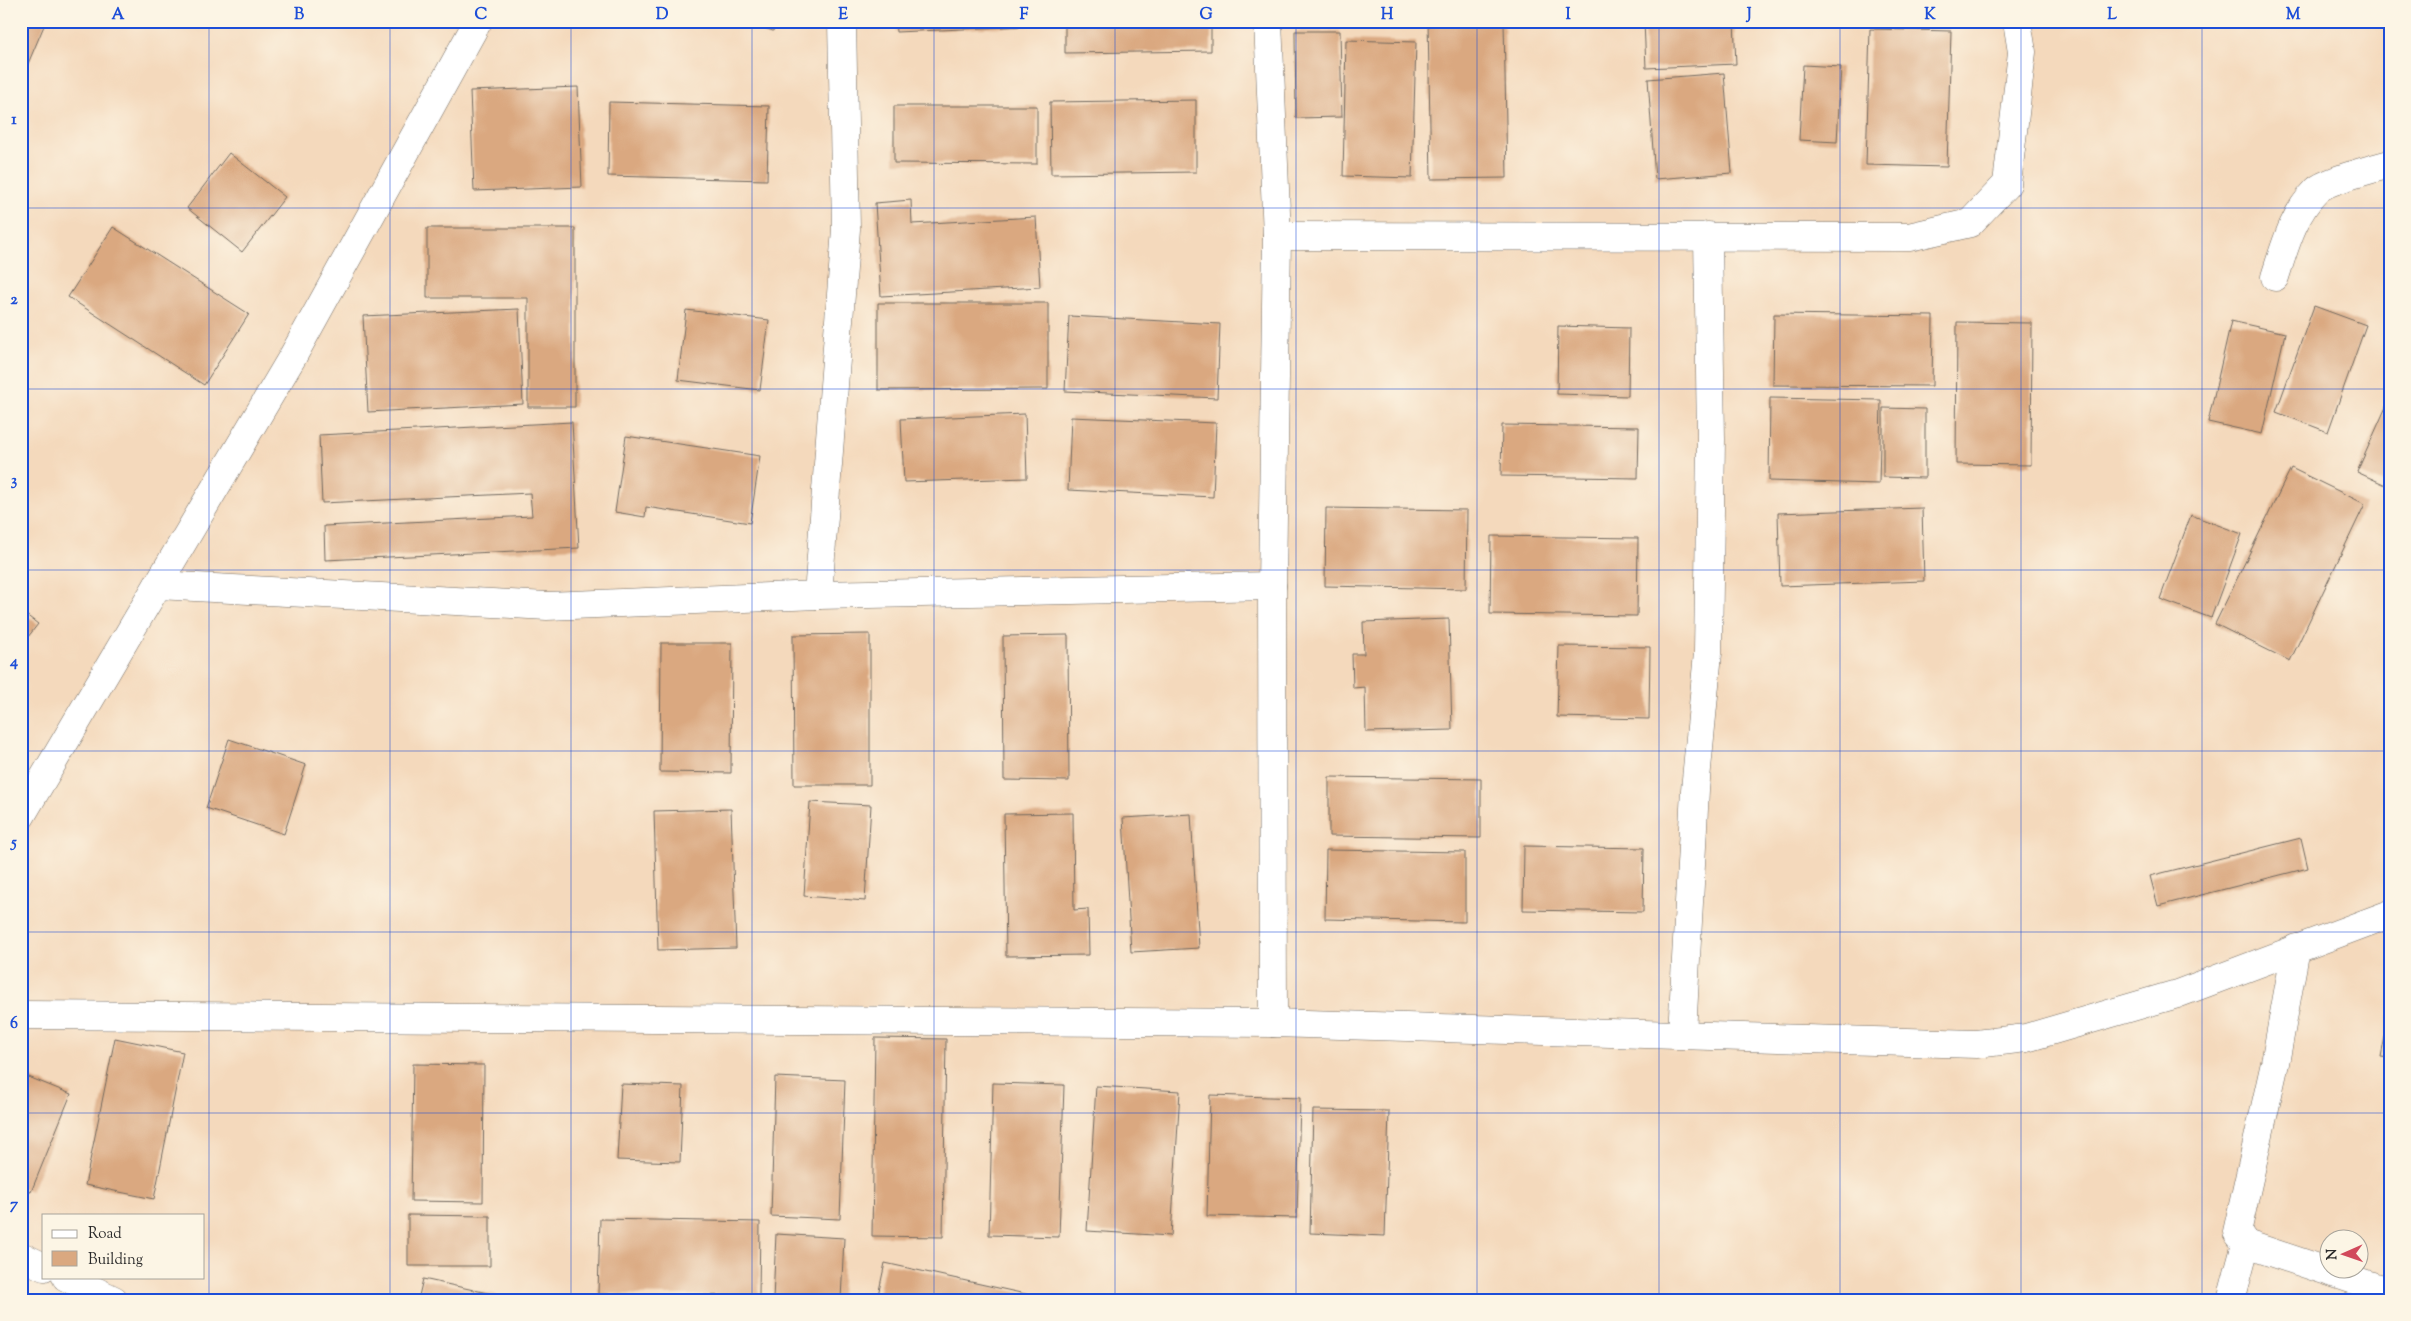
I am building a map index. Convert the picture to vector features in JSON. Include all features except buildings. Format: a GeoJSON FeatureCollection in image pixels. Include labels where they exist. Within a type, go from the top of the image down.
{"type":"FeatureCollection","features":[{"type":"Feature","properties":{"kind":"street"},"geometry":{"type":"LineString","coordinates":[[21,816],[293,356],[478,21]]}},
{"type":"Feature","properties":{"kind":"street"},"geometry":{"type":"LineString","coordinates":[[818,595],[846,229],[842,21]]}},
{"type":"Feature","properties":{"kind":"street"},"geometry":{"type":"LineString","coordinates":[[1268,21],[1277,236],[1272,586],[1273,1022]]}},
{"type":"Feature","properties":{"kind":"street"},"geometry":{"type":"LineString","coordinates":[[1277,236],[1909,237],[1970,223],[2007,184],[2022,52],[2017,21]]}},
{"type":"Feature","properties":{"kind":"street"},"geometry":{"type":"LineString","coordinates":[[2275,277],[2292,226],[2318,189],[2364,171],[2390,164]]}},
{"type":"Feature","properties":{"kind":"street"},"geometry":{"type":"LineString","coordinates":[[1682,1034],[1695,790],[1708,653],[1711,439],[1708,236]]}},
{"type":"Feature","properties":{"kind":"street"},"geometry":{"type":"LineString","coordinates":[[158,585],[547,606],[818,595],[1272,586]]}},
{"type":"Feature","properties":{"kind":"street"},"geometry":{"type":"LineString","coordinates":[[21,1015],[1273,1022],[1976,1044],[2026,1038],[2177,994],[2390,914]]}},
{"type":"Feature","properties":{"kind":"street"},"geometry":{"type":"LineString","coordinates":[[2296,948],[2275,1063],[2238,1232],[2246,1244],[2390,1292]]}},
{"type":"Feature","properties":{"kind":"street"},"geometry":{"type":"LineString","coordinates":[[2231,1300],[2246,1244]]}},
{"type":"Feature","properties":{"kind":"street"},"geometry":{"type":"LineString","coordinates":[[21,1256],[42,1266]]}},
{"type":"Feature","properties":{"kind":"street"},"geometry":{"type":"LineString","coordinates":[[68,1278],[114,1300]]}}]}
